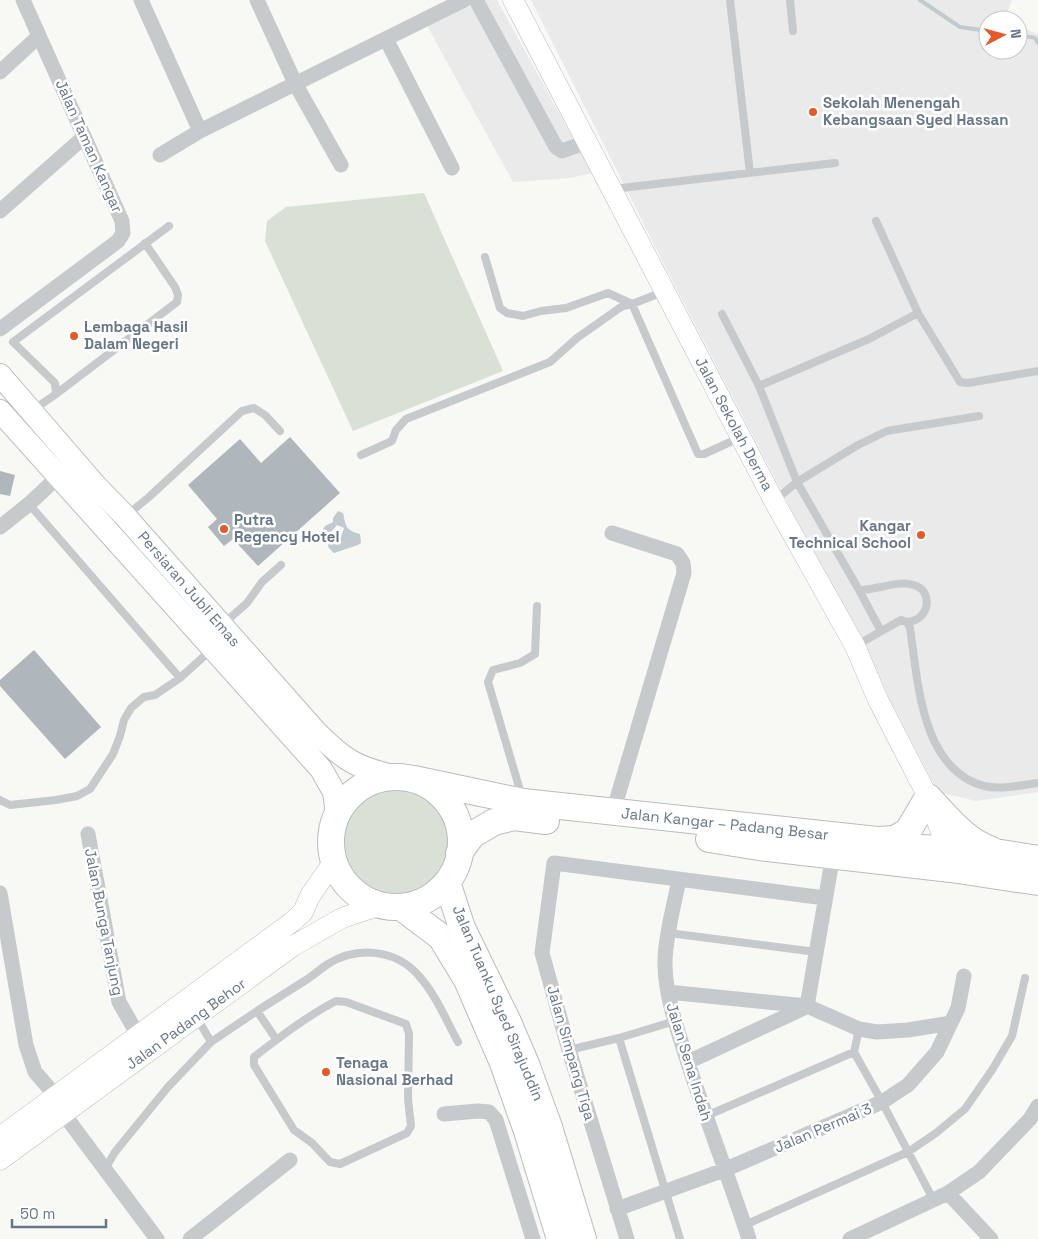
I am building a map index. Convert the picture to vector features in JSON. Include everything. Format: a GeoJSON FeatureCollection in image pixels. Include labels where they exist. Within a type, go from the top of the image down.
{"type":"FeatureCollection","features":[{"type":"Feature","properties":{"kind":"highway","name":"Jalan Kangar – Padang Besar"},"geometry":{"type":"LineString","coordinates":[[405,778],[524,802],[877,840],[948,851],[1001,853],[1038,858]]}},
{"type":"Feature","properties":{"kind":"highway"},"geometry":{"type":"LineString","coordinates":[[405,778],[430,786],[443,796],[453,810],[459,826],[461,843],[457,864],[447,882],[438,892],[426,900],[414,905],[391,906],[370,902],[344,881],[334,860],[331,842],[337,814],[344,803],[362,786],[379,779],[405,778]]}},
{"type":"Feature","properties":{"kind":"highway"},"geometry":{"type":"LineString","coordinates":[[877,840],[895,838],[908,830],[928,797],[973,841],[982,847],[1001,853]]}},
{"type":"Feature","properties":{"kind":"highway","name":"Jalan Kangar – Padang Besar"},"geometry":{"type":"LineString","coordinates":[[459,853],[472,835],[494,822],[514,818],[702,838],[759,847],[915,865],[1038,882]]}},
{"type":"Feature","properties":{"kind":"highway"},"geometry":{"type":"LineString","coordinates":[[915,865],[943,856],[948,851],[959,861],[978,873]]}},
{"type":"Feature","properties":{"kind":"highway","name":"Jalan Tuanku Syed Sirajuddin"},"geometry":{"type":"LineString","coordinates":[[447,882],[462,928],[508,1022],[526,1064],[549,1126],[583,1239]]}},
{"type":"Feature","properties":{"kind":"highway","name":"Jalan Tuanku Syed Sirajuddin"},"geometry":{"type":"LineString","coordinates":[[391,906],[441,937],[467,980],[503,1064],[527,1131],[556,1227]]}},
{"type":"Feature","properties":{"kind":"main road","name":"Persiaran Jubli Emas"},"geometry":{"type":"LineString","coordinates":[[0,375],[95,485],[125,516],[316,732],[338,753],[362,768],[405,778]]}},
{"type":"Feature","properties":{"kind":"main road","name":"Persiaran Jubli Emas"},"geometry":{"type":"LineString","coordinates":[[0,411],[321,769],[334,792],[337,814]]}},
{"type":"Feature","properties":{"kind":"main road"},"geometry":{"type":"LineString","coordinates":[[109,532],[125,516]]}},
{"type":"Feature","properties":{"kind":"street","name":"Jalan Taman Kangar"},"geometry":{"type":"LineString","coordinates":[[0,328],[118,241],[123,233],[122,221],[23,0]]}},
{"type":"Feature","properties":{"kind":"street"},"geometry":{"type":"LineString","coordinates":[[141,0],[200,131]]}},
{"type":"Feature","properties":{"kind":"street"},"geometry":{"type":"LineString","coordinates":[[256,0],[296,85],[341,165]]}},
{"type":"Feature","properties":{"kind":"street"},"geometry":{"type":"LineString","coordinates":[[160,155],[200,131],[464,0]]}},
{"type":"Feature","properties":{"kind":"street"},"geometry":{"type":"LineString","coordinates":[[476,0],[556,147],[562,151],[587,142]]}},
{"type":"Feature","properties":{"kind":"street","name":"Jalan Sekolah Derma"},"geometry":{"type":"LineString","coordinates":[[513,0],[774,501],[855,646],[878,700],[928,797],[948,851]]}},
{"type":"Feature","properties":{"kind":"street"},"geometry":{"type":"LineString","coordinates":[[0,72],[39,36]]}},
{"type":"Feature","properties":{"kind":"street"},"geometry":{"type":"LineString","coordinates":[[386,39],[452,168]]}},
{"type":"Feature","properties":{"kind":"street"},"geometry":{"type":"LineString","coordinates":[[0,211],[84,137]]}},
{"type":"Feature","properties":{"kind":"street"},"geometry":{"type":"LineString","coordinates":[[0,527],[29,504],[59,476]]}},
{"type":"Feature","properties":{"kind":"street"},"geometry":{"type":"LineString","coordinates":[[612,533],[677,554],[683,563],[684,573],[613,812]]}},
{"type":"Feature","properties":{"kind":"street","name":"Jalan Bunga Tanjung"},"geometry":{"type":"LineString","coordinates":[[88,834],[119,1002],[138,1035]]}},
{"type":"Feature","properties":{"kind":"street"},"geometry":{"type":"LineString","coordinates":[[807,1006],[833,855]]}},
{"type":"Feature","properties":{"kind":"street","name":"Jalan Padang Behor"},"geometry":{"type":"LineString","coordinates":[[0,1160],[138,1035],[292,922],[302,912],[310,896],[334,860]]}},
{"type":"Feature","properties":{"kind":"street","name":"Jalan Simpang Tiga"},"geometry":{"type":"LineString","coordinates":[[627,1239],[569,1050],[542,953],[554,863],[679,880]]}},
{"type":"Feature","properties":{"kind":"street"},"geometry":{"type":"LineString","coordinates":[[679,880],[826,898]]}},
{"type":"Feature","properties":{"kind":"street","name":"Jalan Sena Indah"},"geometry":{"type":"LineString","coordinates":[[679,880],[665,965],[668,992],[688,1062],[747,1232]]}},
{"type":"Feature","properties":{"kind":"street"},"geometry":{"type":"LineString","coordinates":[[0,893],[26,1045],[36,1072],[157,1239]]}},
{"type":"Feature","properties":{"kind":"street","name":"Jalan Padang Behor"},"geometry":{"type":"LineString","coordinates":[[0,1137],[60,1104],[196,1016],[293,946],[342,918],[391,906]]}},
{"type":"Feature","properties":{"kind":"street","name":"Jalan Permai 3"},"geometry":{"type":"LineString","coordinates":[[617,1209],[724,1170],[882,1102],[908,1085],[937,1052],[958,1008],[964,976]]}},
{"type":"Feature","properties":{"kind":"street"},"geometry":{"type":"LineString","coordinates":[[668,992],[807,1006],[859,1028],[877,1032],[908,1030],[951,1023]]}},
{"type":"Feature","properties":{"kind":"street"},"geometry":{"type":"LineString","coordinates":[[688,1062],[807,1006]]}},
{"type":"Feature","properties":{"kind":"street"},"geometry":{"type":"LineString","coordinates":[[850,1239],[934,1201],[979,1172],[1034,1121],[1038,1106]]}},
{"type":"Feature","properties":{"kind":"street"},"geometry":{"type":"LineString","coordinates":[[444,1114],[478,1110],[489,1112],[496,1120],[532,1239]]}},
{"type":"Feature","properties":{"kind":"street"},"geometry":{"type":"LineString","coordinates":[[190,1239],[290,1160]]}},
{"type":"Feature","properties":{"kind":"street"},"geometry":{"type":"LineString","coordinates":[[948,1193],[991,1239]]}},
{"type":"Feature","properties":{"kind":"street"},"geometry":{"type":"LineString","coordinates":[[528,1222],[556,1227]]}},
{"type":"Feature","properties":{"kind":"lane"},"geometry":{"type":"LineString","coordinates":[[730,0],[750,173]]}},
{"type":"Feature","properties":{"kind":"lane"},"geometry":{"type":"LineString","coordinates":[[790,0],[794,31]]}},
{"type":"Feature","properties":{"kind":"lane"},"geometry":{"type":"LineString","coordinates":[[611,189],[835,163]]}},
{"type":"Feature","properties":{"kind":"lane"},"geometry":{"type":"LineString","coordinates":[[876,221],[918,313],[960,382],[968,383],[1038,372]]}},
{"type":"Feature","properties":{"kind":"lane"},"geometry":{"type":"LineString","coordinates":[[56,394],[55,383],[13,342],[168,226]]}},
{"type":"Feature","properties":{"kind":"lane"},"geometry":{"type":"LineString","coordinates":[[31,411],[177,302],[178,294],[176,288],[146,243]]}},
{"type":"Feature","properties":{"kind":"lane"},"geometry":{"type":"LineString","coordinates":[[485,258],[500,308],[507,313],[523,316],[541,311],[566,308],[608,293],[632,304],[698,454],[704,454],[741,437]]}},
{"type":"Feature","properties":{"kind":"lane"},"geometry":{"type":"LineString","coordinates":[[361,454],[392,441],[396,430],[406,419],[550,362],[577,338],[621,307],[664,291]]}},
{"type":"Feature","properties":{"kind":"lane"},"geometry":{"type":"LineString","coordinates":[[759,386],[849,348],[918,313]]}},
{"type":"Feature","properties":{"kind":"lane"},"geometry":{"type":"LineString","coordinates":[[722,314],[759,386],[797,482],[882,631]]}},
{"type":"Feature","properties":{"kind":"lane"},"geometry":{"type":"LineString","coordinates":[[125,516],[242,411],[254,408],[265,415],[280,431]]}},
{"type":"Feature","properties":{"kind":"lane"},"geometry":{"type":"LineString","coordinates":[[774,501],[797,482],[858,445],[887,431],[979,416]]}},
{"type":"Feature","properties":{"kind":"lane"},"geometry":{"type":"LineString","coordinates":[[29,504],[180,678]]}},
{"type":"Feature","properties":{"kind":"lane"},"geometry":{"type":"LineString","coordinates":[[221,626],[247,603],[262,582],[282,564]]}},
{"type":"Feature","properties":{"kind":"lane"},"geometry":{"type":"LineString","coordinates":[[855,646],[901,620],[907,622],[915,621],[925,613],[926,601],[923,590],[916,585],[908,584],[859,590]]}},
{"type":"Feature","properties":{"kind":"lane"},"geometry":{"type":"LineString","coordinates":[[524,802],[488,682],[493,670],[520,663],[534,654],[537,606]]}},
{"type":"Feature","properties":{"kind":"lane"},"geometry":{"type":"LineString","coordinates":[[907,622],[910,628],[920,697],[926,723],[947,761],[960,775],[986,787],[1038,783]]}},
{"type":"Feature","properties":{"kind":"lane"},"geometry":{"type":"LineString","coordinates":[[0,800],[10,805],[56,800],[77,796],[90,788],[113,754],[130,708],[180,678],[213,648]]}},
{"type":"Feature","properties":{"kind":"lane"},"geometry":{"type":"LineString","coordinates":[[669,933],[816,952]]}},
{"type":"Feature","properties":{"kind":"lane"},"geometry":{"type":"LineString","coordinates":[[105,1169],[115,1152],[168,1087],[211,1042],[329,964],[343,957],[362,953],[378,953],[390,955],[407,965],[430,990],[458,1042]]}},
{"type":"Feature","properties":{"kind":"lane"},"geometry":{"type":"LineString","coordinates":[[747,1232],[908,1152],[936,1133],[964,1109],[992,1070],[1012,1036],[1025,978]]}},
{"type":"Feature","properties":{"kind":"lane"},"geometry":{"type":"LineString","coordinates":[[336,1001],[346,1002],[406,1024],[409,1034],[408,1098],[411,1126],[407,1133],[348,1162],[340,1164],[330,1162],[312,1143],[294,1130],[254,1065],[254,1057],[276,1040],[322,1008],[336,1001]]}},
{"type":"Feature","properties":{"kind":"lane"},"geometry":{"type":"LineString","coordinates":[[257,1011],[276,1040]]}},
{"type":"Feature","properties":{"kind":"lane"},"geometry":{"type":"LineString","coordinates":[[196,1016],[211,1042]]}},
{"type":"Feature","properties":{"kind":"lane"},"geometry":{"type":"LineString","coordinates":[[569,1050],[619,1038],[675,1021]]}},
{"type":"Feature","properties":{"kind":"lane"},"geometry":{"type":"LineString","coordinates":[[859,1028],[854,1052],[934,1201]]}},
{"type":"Feature","properties":{"kind":"lane"},"geometry":{"type":"LineString","coordinates":[[619,1038],[680,1239]]}},
{"type":"Feature","properties":{"kind":"lane"},"geometry":{"type":"LineString","coordinates":[[706,1116],[854,1052]]}},
{"type":"Feature","properties":{"kind":"shaded area"},"geometry":{"type":"Polygon","coordinates":[[[447,0],[497,0],[592,173],[570,178],[513,182],[420,13],[447,0]]]}},
{"type":"Feature","properties":{"kind":"shaded area","name":"Kangar Technical School"},"geometry":{"type":"Polygon","coordinates":[[[531,0],[1012,0],[1008,10],[978,10],[978,60],[1028,60],[1028,30],[1038,34],[1038,792],[976,801],[938,792],[671,278],[531,0]]]}},
{"type":"Feature","properties":{"kind":"shaded area"},"geometry":{"type":"Polygon","coordinates":[[[424,193],[503,371],[353,431],[265,241],[267,221],[286,207],[424,193]]]}},
{"type":"Feature","properties":{"kind":"shaded area"},"geometry":{"type":"Polygon","coordinates":[[[338,511],[343,513],[349,529],[360,534],[361,543],[334,553],[328,547],[329,542],[341,537],[344,528],[337,525],[327,534],[324,533],[323,529],[333,522],[333,518],[338,511]]]}},
{"type":"Feature","properties":{"kind":"shaded area"},"geometry":{"type":"Polygon","coordinates":[[[402,789],[425,799],[439,813],[448,835],[449,858],[441,879],[433,887],[421,894],[395,898],[371,890],[361,882],[347,859],[344,837],[350,817],[364,800],[383,790],[402,789]]]}},
{"type":"Feature","properties":{"kind":"building"},"geometry":{"type":"Polygon","coordinates":[[[290,437],[340,493],[258,566],[233,539],[224,546],[208,527],[217,519],[188,485],[240,439],[261,463],[290,437]]]}},
{"type":"Feature","properties":{"kind":"building"},"geometry":{"type":"Polygon","coordinates":[[[0,471],[15,475],[10,496],[0,494],[0,471]]]}},
{"type":"Feature","properties":{"kind":"building"},"geometry":{"type":"Polygon","coordinates":[[[34,650],[101,727],[65,759],[0,686],[0,680],[34,650]]]}},
{"type":"Feature","properties":{"kind":"waterway"},"geometry":{"type":"LineString","coordinates":[[920,0],[960,27],[978,30]]}},
{"type":"Feature","properties":{"kind":"waterway"},"geometry":{"type":"LineString","coordinates":[[1028,37],[1035,38],[1038,43]]}},
{"type":"Feature","properties":{"kind":"place","name":"Sekolah Menengah Kebangsaan Syed Hassan"},"geometry":{"type":"Point","coordinates":[813,112]}},
{"type":"Feature","properties":{"kind":"place","name":"Lembaga Hasil Dalam Negeri"},"geometry":{"type":"Point","coordinates":[74,336]}},
{"type":"Feature","properties":{"kind":"place","name":"Putra Regency Hotel"},"geometry":{"type":"Point","coordinates":[224,529]}},
{"type":"Feature","properties":{"kind":"place","name":"Kangar Technical School"},"geometry":{"type":"Point","coordinates":[921,535]}},
{"type":"Feature","properties":{"kind":"place","name":"Tenaga Nasional Berhad"},"geometry":{"type":"Point","coordinates":[326,1072]}}]}
